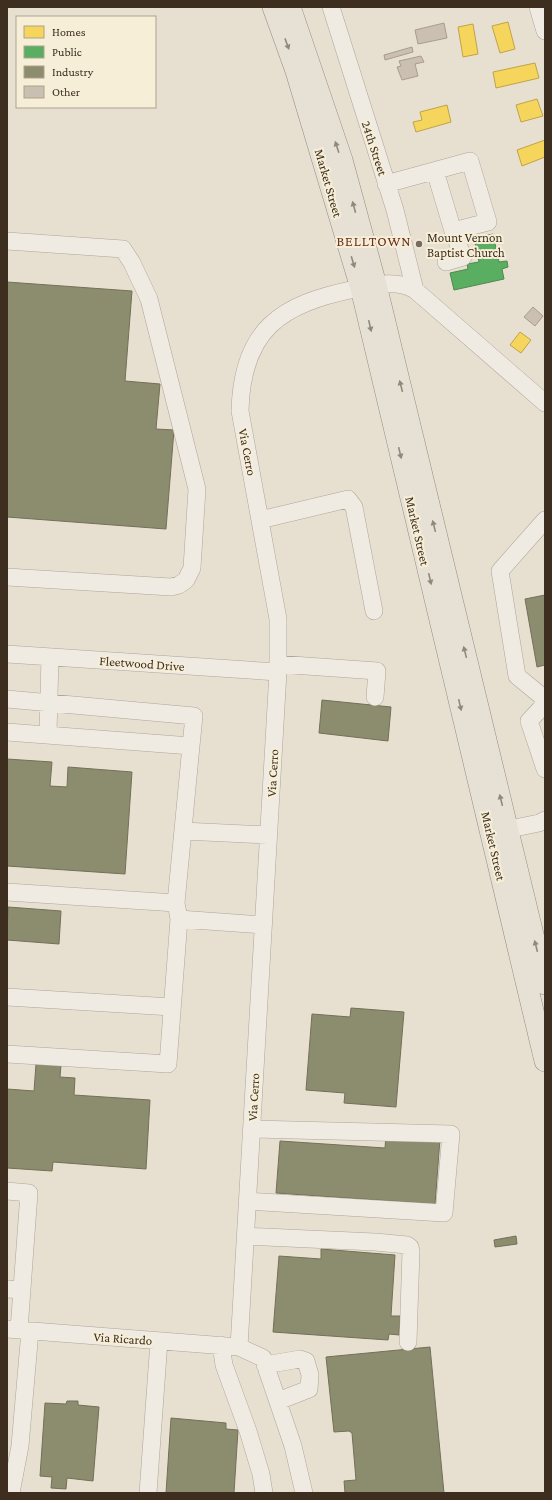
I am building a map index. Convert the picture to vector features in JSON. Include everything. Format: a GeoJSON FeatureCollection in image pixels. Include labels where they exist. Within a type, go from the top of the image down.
{"type":"FeatureCollection","features":[{"type":"Feature","properties":{"kind":"main road","name":"Market Street"},"geometry":{"type":"LineString","coordinates":[[274,7],[368,286]]}},
{"type":"Feature","properties":{"kind":"main road","name":"Market Street"},"geometry":{"type":"LineString","coordinates":[[290,7],[342,160],[368,286],[499,831],[545,1061]]}},
{"type":"Feature","properties":{"kind":"main road","name":"Market Street"},"geometry":{"type":"LineString","coordinates":[[499,831],[545,984]]}},
{"type":"Feature","properties":{"kind":"street","name":"24th Street"},"geometry":{"type":"LineString","coordinates":[[331,7],[395,210],[415,290]]}},
{"type":"Feature","properties":{"kind":"street"},"geometry":{"type":"LineString","coordinates":[[538,7],[545,31]]}},
{"type":"Feature","properties":{"kind":"street"},"geometry":{"type":"LineString","coordinates":[[386,184],[470,161],[488,222],[453,231]]}},
{"type":"Feature","properties":{"kind":"street"},"geometry":{"type":"LineString","coordinates":[[435,171],[453,231],[463,257],[446,262]]}},
{"type":"Feature","properties":{"kind":"street"},"geometry":{"type":"LineString","coordinates":[[7,241],[123,249],[132,263],[149,299],[197,489],[192,568],[186,580],[179,585],[171,587],[7,577]]}},
{"type":"Feature","properties":{"kind":"street"},"geometry":{"type":"LineString","coordinates":[[368,286],[403,285],[415,290],[545,404]]}},
{"type":"Feature","properties":{"kind":"street","name":"Via Cerro"},"geometry":{"type":"LineString","coordinates":[[239,1346],[278,668],[278,619],[240,411],[242,383],[249,356],[258,340],[283,314],[307,302],[328,294],[368,286]]}},
{"type":"Feature","properties":{"kind":"street"},"geometry":{"type":"LineString","coordinates":[[260,520],[348,499],[354,507],[374,612]]}},
{"type":"Feature","properties":{"kind":"street"},"geometry":{"type":"LineString","coordinates":[[545,520],[500,570],[517,676],[545,699]]}},
{"type":"Feature","properties":{"kind":"street","name":"Fleetwood Drive"},"geometry":{"type":"LineString","coordinates":[[7,654],[278,668],[377,671],[375,696]]}},
{"type":"Feature","properties":{"kind":"street"},"geometry":{"type":"LineString","coordinates":[[48,734],[50,657]]}},
{"type":"Feature","properties":{"kind":"street"},"geometry":{"type":"LineString","coordinates":[[7,699],[194,716],[182,831],[168,1064],[7,1054]]}},
{"type":"Feature","properties":{"kind":"street"},"geometry":{"type":"LineString","coordinates":[[545,704],[529,721],[545,769]]}},
{"type":"Feature","properties":{"kind":"street"},"geometry":{"type":"LineString","coordinates":[[7,732],[191,746]]}},
{"type":"Feature","properties":{"kind":"street"},"geometry":{"type":"LineString","coordinates":[[499,831],[539,823],[545,820]]}},
{"type":"Feature","properties":{"kind":"street"},"geometry":{"type":"LineString","coordinates":[[182,831],[268,835]]}},
{"type":"Feature","properties":{"kind":"street"},"geometry":{"type":"LineString","coordinates":[[7,892],[178,911],[263,925]]}},
{"type":"Feature","properties":{"kind":"street"},"geometry":{"type":"LineString","coordinates":[[7,997],[172,1008]]}},
{"type":"Feature","properties":{"kind":"street"},"geometry":{"type":"LineString","coordinates":[[247,1201],[444,1213],[451,1134],[252,1129]]}},
{"type":"Feature","properties":{"kind":"street"},"geometry":{"type":"LineString","coordinates":[[7,1191],[30,1193],[15,1289],[19,1330],[20,1446],[11,1493]]}},
{"type":"Feature","properties":{"kind":"street"},"geometry":{"type":"LineString","coordinates":[[245,1236],[375,1242],[407,1245],[410,1247],[411,1251],[408,1342]]}},
{"type":"Feature","properties":{"kind":"street","name":"Via Ricardo"},"geometry":{"type":"LineString","coordinates":[[19,1330],[239,1346]]}},
{"type":"Feature","properties":{"kind":"street"},"geometry":{"type":"LineString","coordinates":[[148,1493],[159,1341]]}},
{"type":"Feature","properties":{"kind":"street"},"geometry":{"type":"LineString","coordinates":[[221,1345],[224,1365],[248,1431],[261,1474],[264,1493]]}},
{"type":"Feature","properties":{"kind":"street"},"geometry":{"type":"LineString","coordinates":[[239,1346],[263,1358],[293,1446],[304,1493]]}},
{"type":"Feature","properties":{"kind":"street"},"geometry":{"type":"LineString","coordinates":[[265,1365],[300,1359],[306,1362],[310,1375],[309,1388],[278,1401]]}},
{"type":"Feature","properties":{"kind":"building: Homes"},"geometry":{"type":"Polygon","coordinates":[[[508,22],[515,49],[500,53],[492,26],[508,22]]]}},
{"type":"Feature","properties":{"kind":"building: Homes"},"geometry":{"type":"Polygon","coordinates":[[[473,24],[478,54],[463,57],[458,27],[473,24]]]}},
{"type":"Feature","properties":{"kind":"building: Homes"},"geometry":{"type":"Polygon","coordinates":[[[535,63],[539,78],[496,88],[493,72],[535,63]]]}},
{"type":"Feature","properties":{"kind":"building: Homes"},"geometry":{"type":"Polygon","coordinates":[[[537,99],[543,116],[521,122],[516,105],[537,99]]]}},
{"type":"Feature","properties":{"kind":"building: Homes"},"geometry":{"type":"Polygon","coordinates":[[[447,105],[451,122],[416,132],[413,122],[422,120],[420,112],[447,105]]]}},
{"type":"Feature","properties":{"kind":"building: Homes"},"geometry":{"type":"Polygon","coordinates":[[[545,140],[545,157],[522,166],[517,150],[545,140]]]}},
{"type":"Feature","properties":{"kind":"building: Homes"},"geometry":{"type":"Polygon","coordinates":[[[520,332],[531,340],[521,353],[510,345],[520,332]]]}},
{"type":"Feature","properties":{"kind":"building: Public"},"geometry":{"type":"Polygon","coordinates":[[[493,234],[499,262],[507,261],[508,267],[502,269],[504,279],[454,290],[450,273],[468,269],[467,264],[479,262],[474,238],[493,234]]]}},
{"type":"Feature","properties":{"kind":"building: Industry"},"geometry":{"type":"Polygon","coordinates":[[[7,282],[132,291],[125,381],[160,384],[156,429],[174,430],[166,529],[7,517],[7,282]]]}},
{"type":"Feature","properties":{"kind":"building: Industry"},"geometry":{"type":"Polygon","coordinates":[[[545,595],[545,665],[537,667],[525,599],[545,595]]]}},
{"type":"Feature","properties":{"kind":"building: Industry"},"geometry":{"type":"Polygon","coordinates":[[[322,700],[391,707],[388,741],[319,733],[322,700]]]}},
{"type":"Feature","properties":{"kind":"building: Industry"},"geometry":{"type":"Polygon","coordinates":[[[7,759],[52,762],[50,786],[67,787],[68,767],[132,772],[125,874],[7,866],[7,759]]]}},
{"type":"Feature","properties":{"kind":"building: Industry"},"geometry":{"type":"Polygon","coordinates":[[[8,907],[61,911],[59,944],[7,940],[8,907]]]}},
{"type":"Feature","properties":{"kind":"building: Industry"},"geometry":{"type":"Polygon","coordinates":[[[351,1008],[404,1012],[396,1107],[344,1103],[345,1093],[306,1090],[312,1014],[350,1017],[351,1008]]]}},
{"type":"Feature","properties":{"kind":"building: Industry"},"geometry":{"type":"Polygon","coordinates":[[[36,1064],[61,1065],[60,1077],[75,1078],[74,1095],[150,1100],[146,1169],[53,1162],[52,1171],[7,1168],[7,1089],[34,1091],[36,1064]]]}},
{"type":"Feature","properties":{"kind":"building: Industry"},"geometry":{"type":"Polygon","coordinates":[[[386,1135],[440,1139],[435,1204],[276,1193],[280,1141],[385,1148],[386,1135]]]}},
{"type":"Feature","properties":{"kind":"building: Industry"},"geometry":{"type":"Polygon","coordinates":[[[516,1236],[517,1244],[495,1247],[494,1240],[516,1236]]]}},
{"type":"Feature","properties":{"kind":"building: Industry"},"geometry":{"type":"Polygon","coordinates":[[[321,1249],[395,1255],[391,1316],[400,1316],[399,1335],[389,1334],[388,1340],[273,1332],[279,1256],[321,1259],[321,1249]]]}},
{"type":"Feature","properties":{"kind":"building: Industry"},"geometry":{"type":"Polygon","coordinates":[[[430,1347],[444,1493],[345,1493],[344,1481],[356,1480],[352,1433],[349,1431],[334,1432],[326,1357],[430,1347]]]}},
{"type":"Feature","properties":{"kind":"building: Industry"},"geometry":{"type":"Polygon","coordinates":[[[67,1401],[78,1401],[78,1405],[99,1407],[93,1481],[67,1478],[66,1489],[51,1488],[52,1477],[40,1476],[45,1403],[66,1404],[67,1401]]]}},
{"type":"Feature","properties":{"kind":"building: Industry"},"geometry":{"type":"Polygon","coordinates":[[[171,1418],[226,1423],[226,1429],[238,1430],[234,1493],[166,1493],[171,1418]]]}},
{"type":"Feature","properties":{"kind":"building: Other"},"geometry":{"type":"Polygon","coordinates":[[[444,23],[447,38],[418,44],[415,30],[444,23]]]}},
{"type":"Feature","properties":{"kind":"building: Other"},"geometry":{"type":"Polygon","coordinates":[[[412,47],[413,52],[385,60],[384,55],[412,47]]]}},
{"type":"Feature","properties":{"kind":"building: Other"},"geometry":{"type":"Polygon","coordinates":[[[421,56],[424,62],[415,64],[418,76],[402,80],[397,67],[401,66],[399,61],[421,56]]]}},
{"type":"Feature","properties":{"kind":"building: Other"},"geometry":{"type":"Polygon","coordinates":[[[533,307],[543,316],[535,326],[524,317],[533,307]]]}},
{"type":"Feature","properties":{"kind":"place","name":"Mount Vernon Baptist Church"},"geometry":{"type":"Point","coordinates":[419,244]}},
{"type":"Feature","properties":{"kind":"district","name":"BELLTOWN"},"geometry":{"type":"Point","coordinates":[374,241]}}]}
